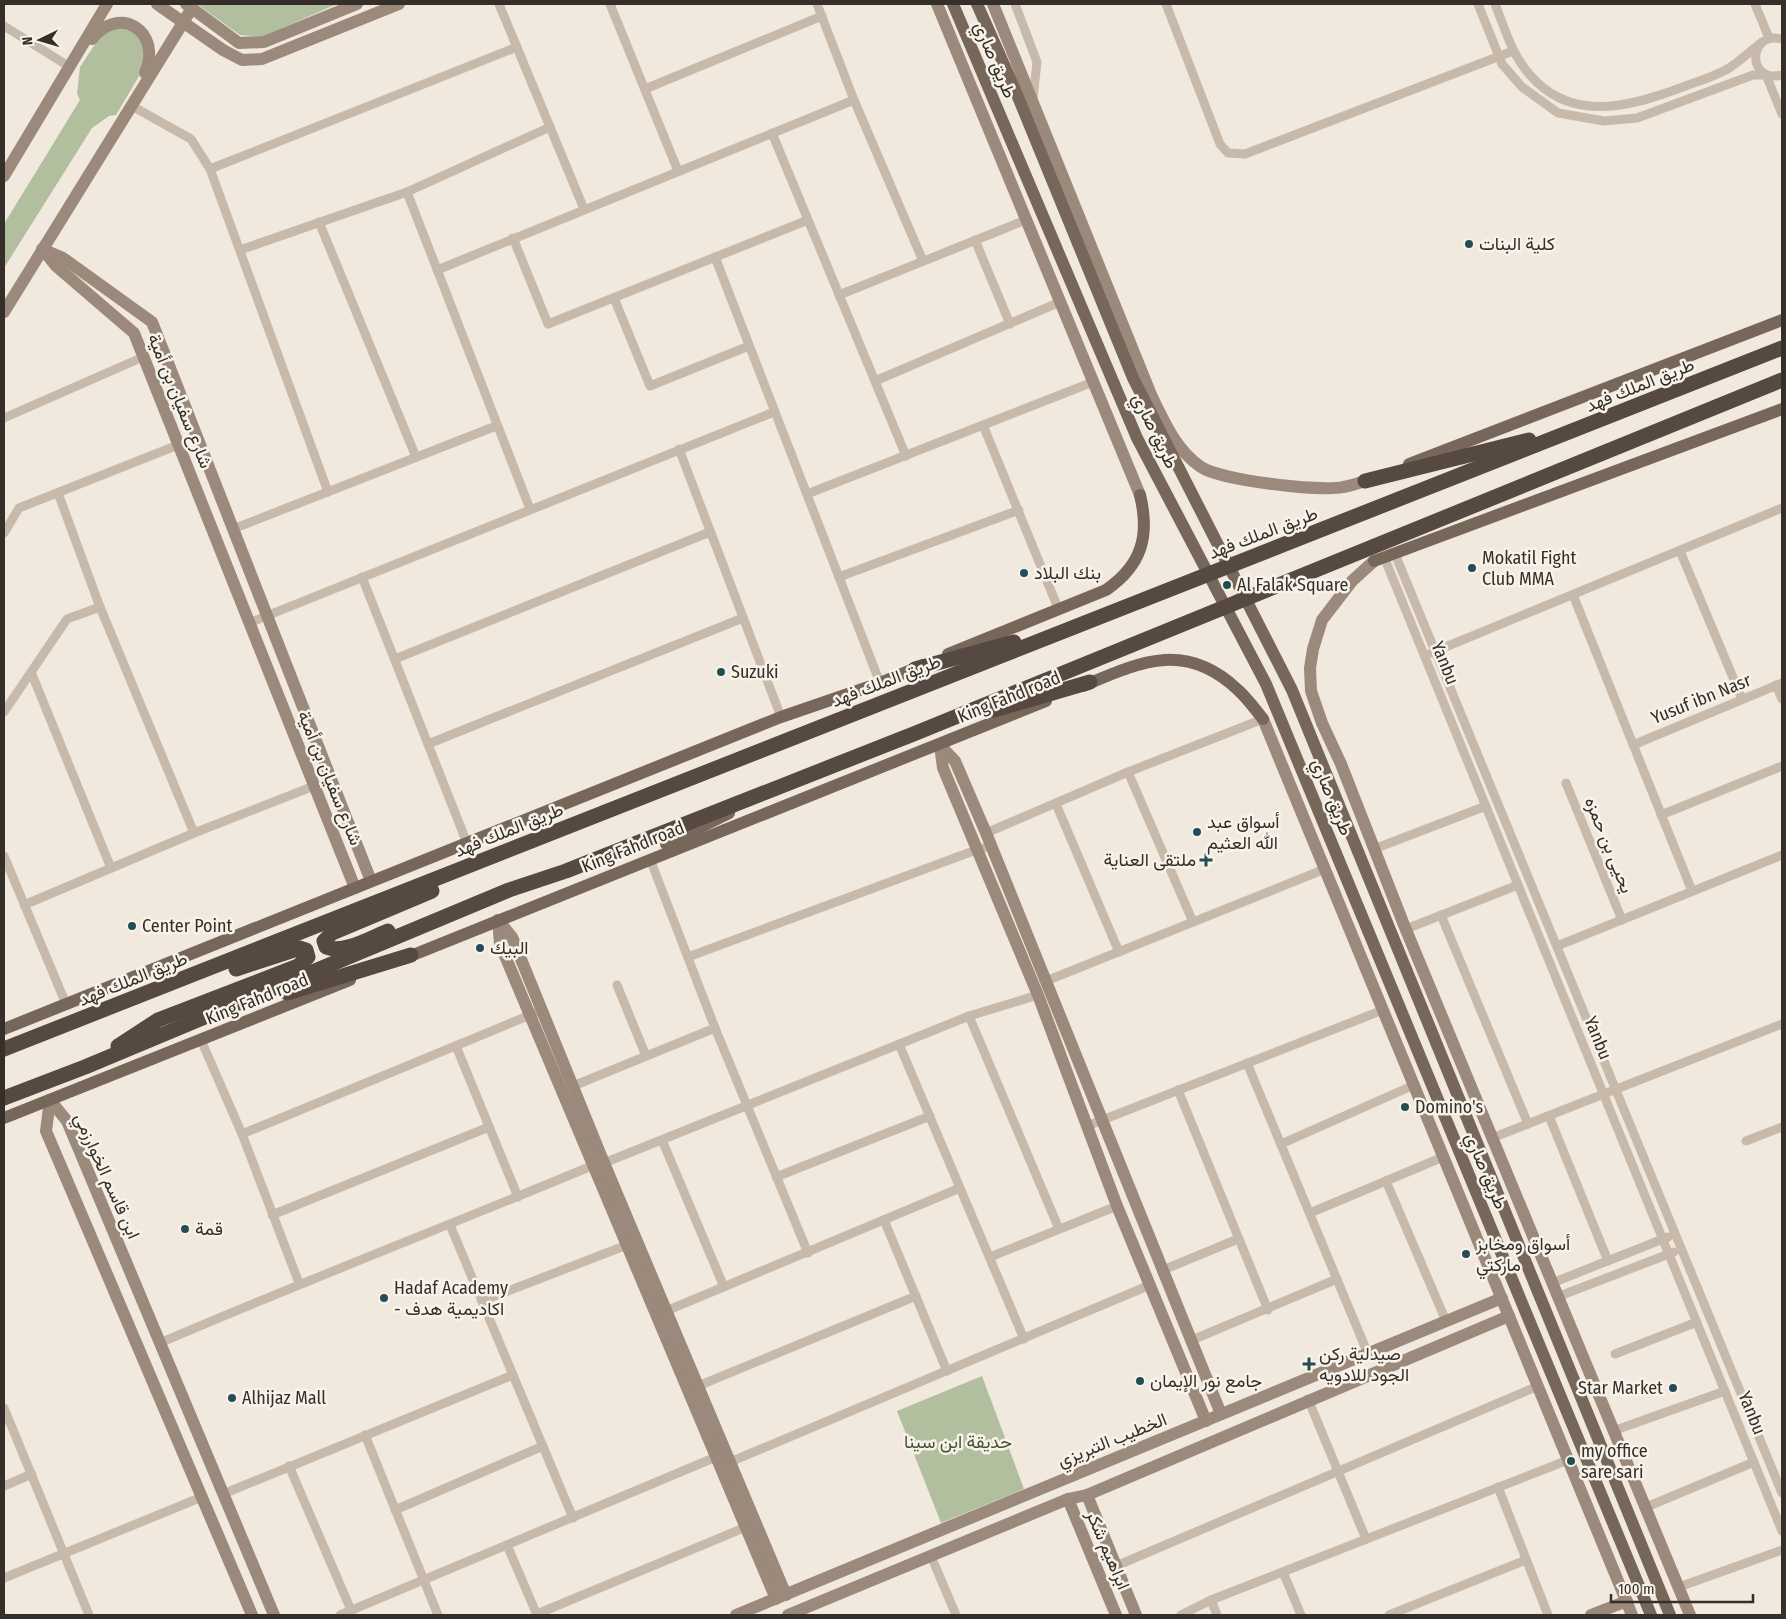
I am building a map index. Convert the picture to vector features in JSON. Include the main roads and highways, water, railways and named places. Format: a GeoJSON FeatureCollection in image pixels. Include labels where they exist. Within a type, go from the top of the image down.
{"type":"FeatureCollection","features":[{"type":"Feature","properties":{"kind":"highway","name":"طريق الملك فهد"},"geometry":{"type":"LineString","coordinates":[[4,1049],[1782,348]]}},
{"type":"Feature","properties":{"kind":"highway"},"geometry":{"type":"LineString","coordinates":[[4,1098],[204,1018],[509,890],[566,871],[784,786],[1782,380]]}},
{"type":"Feature","properties":{"kind":"highway"},"geometry":{"type":"LineString","coordinates":[[1365,481],[1589,425]]}},
{"type":"Feature","properties":{"kind":"highway"},"geometry":{"type":"LineString","coordinates":[[915,669],[1083,624]]}},
{"type":"Feature","properties":{"kind":"highway"},"geometry":{"type":"LineString","coordinates":[[916,733],[1090,682]]}},
{"type":"Feature","properties":{"kind":"highway"},"geometry":{"type":"LineString","coordinates":[[509,890],[469,900],[342,949],[333,950],[326,947],[324,941],[332,934],[513,855],[560,830]]}},
{"type":"Feature","properties":{"kind":"highway"},"geometry":{"type":"LineString","coordinates":[[85,1067],[158,1020],[298,966],[308,958],[306,950],[300,948],[279,954],[185,988],[86,1018]]}},
{"type":"Feature","properties":{"kind":"highway"},"geometry":{"type":"LineString","coordinates":[[204,1018],[411,955]]}},
{"type":"Feature","properties":{"kind":"main road","name":"طريق صاري"},"geometry":{"type":"LineString","coordinates":[[953,4],[1137,438],[1266,684],[1651,1615]]}},
{"type":"Feature","properties":{"kind":"main road","name":"طريق صاري"},"geometry":{"type":"LineString","coordinates":[[977,4],[1018,96],[1133,378],[1292,690],[1670,1615]]}},
{"type":"Feature","properties":{"kind":"main road"},"geometry":{"type":"LineString","coordinates":[[1365,481],[1782,320]]}},
{"type":"Feature","properties":{"kind":"main road"},"geometry":{"type":"LineString","coordinates":[[1385,557],[1782,409]]}},
{"type":"Feature","properties":{"kind":"main road","name":"طريق الملك فهد"},"geometry":{"type":"LineString","coordinates":[[4,1029],[781,716],[880,683],[1058,608],[1106,590],[1121,580],[1134,564],[1142,546],[1145,522],[1140,495]]}},
{"type":"Feature","properties":{"kind":"main road","name":"King Fahd road"},"geometry":{"type":"LineString","coordinates":[[4,1118],[940,745],[1090,682],[1154,660],[1173,658],[1191,662],[1225,679],[1239,690],[1263,719]]}},
{"type":"Feature","properties":{"kind":"main road"},"geometry":{"type":"LineString","coordinates":[[576,889],[784,786]]}},
{"type":"Feature","properties":{"kind":"place","name":"كلية البنات"},"geometry":{"type":"Point","coordinates":[1469,244]}},
{"type":"Feature","properties":{"kind":"place","name":"Mokatil Fight Club MMA"},"geometry":{"type":"Point","coordinates":[1472,568]}},
{"type":"Feature","properties":{"kind":"place","name":"بنك البلاد"},"geometry":{"type":"Point","coordinates":[1024,573]}},
{"type":"Feature","properties":{"kind":"place","name":"Al Falak Square"},"geometry":{"type":"Point","coordinates":[1227,585]}},
{"type":"Feature","properties":{"kind":"place","name":"Suzuki"},"geometry":{"type":"Point","coordinates":[721,672]}},
{"type":"Feature","properties":{"kind":"place","name":"أسواق عبد الله العثيم"},"geometry":{"type":"Point","coordinates":[1197,832]}},
{"type":"Feature","properties":{"kind":"place","name":"ملتقى العناية"},"geometry":{"type":"Point","coordinates":[1206,860]}},
{"type":"Feature","properties":{"kind":"place","name":"Center Point"},"geometry":{"type":"Point","coordinates":[132,926]}},
{"type":"Feature","properties":{"kind":"place","name":"البيك"},"geometry":{"type":"Point","coordinates":[480,948]}},
{"type":"Feature","properties":{"kind":"place","name":"Domino's"},"geometry":{"type":"Point","coordinates":[1405,1107]}},
{"type":"Feature","properties":{"kind":"place","name":"قمة"},"geometry":{"type":"Point","coordinates":[185,1229]}},
{"type":"Feature","properties":{"kind":"place","name":"أسواق ومخابز ماركتي"},"geometry":{"type":"Point","coordinates":[1466,1254]}},
{"type":"Feature","properties":{"kind":"place","name":"Hadaf Academy - اكاديمية هدف"},"geometry":{"type":"Point","coordinates":[384,1298]}},
{"type":"Feature","properties":{"kind":"place","name":"صيدلية ركن الجود للادويه"},"geometry":{"type":"Point","coordinates":[1309,1364]}},
{"type":"Feature","properties":{"kind":"place","name":"جامع نور الإيمان"},"geometry":{"type":"Point","coordinates":[1140,1381]}},
{"type":"Feature","properties":{"kind":"place","name":"Star Market"},"geometry":{"type":"Point","coordinates":[1673,1388]}},
{"type":"Feature","properties":{"kind":"place","name":"Alhijaz Mall"},"geometry":{"type":"Point","coordinates":[232,1398]}},
{"type":"Feature","properties":{"kind":"place","name":"my office sare sari"},"geometry":{"type":"Point","coordinates":[1571,1461]}},
{"type":"Feature","properties":{"kind":"park label","name":"حديقة ابن سينا"},"geometry":{"type":"Point","coordinates":[958,1442]}}]}
